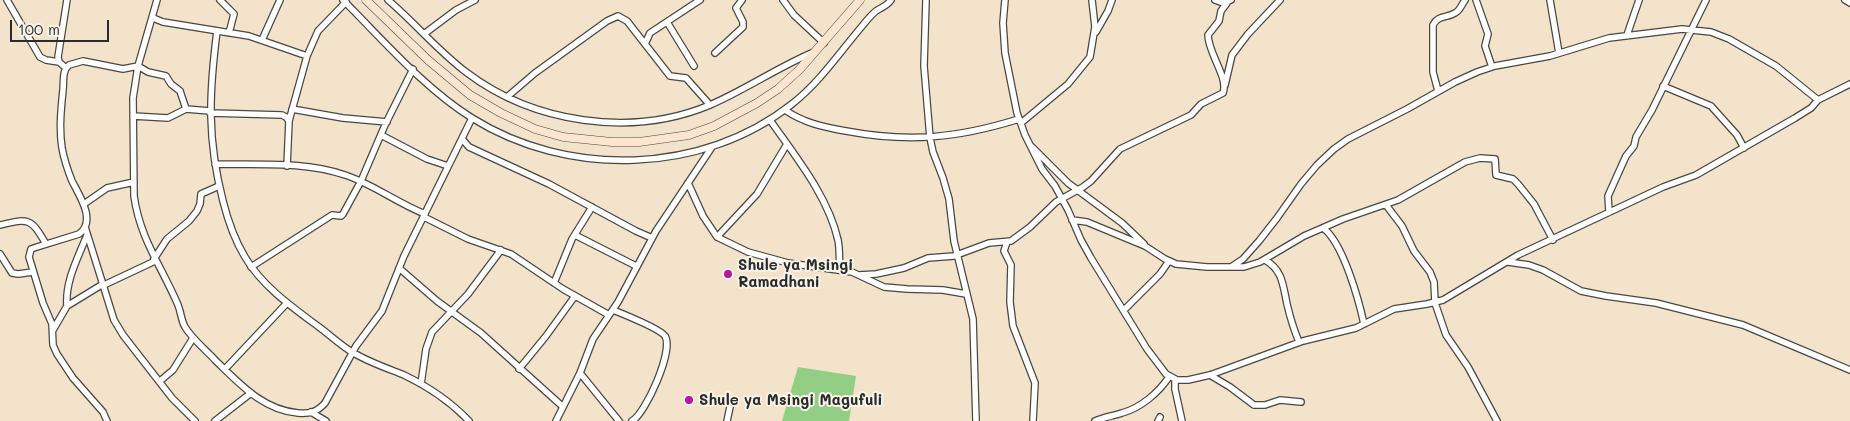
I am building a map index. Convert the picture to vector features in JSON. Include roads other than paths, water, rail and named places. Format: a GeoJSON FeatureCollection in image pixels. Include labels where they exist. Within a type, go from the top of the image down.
{"type":"FeatureCollection","features":[{"type":"Feature","properties":{"kind":"main road"},"geometry":{"type":"LineString","coordinates":[[366,0],[428,60],[470,96],[500,113],[535,129],[563,137],[591,141],[648,141],[689,135],[714,126],[757,103],[778,89],[824,43],[860,0]]}},
{"type":"Feature","properties":{"kind":"street"},"geometry":{"type":"LineString","coordinates":[[7,0],[40,57],[59,62],[66,68]]}},
{"type":"Feature","properties":{"kind":"street"},"geometry":{"type":"LineString","coordinates":[[59,62],[67,0]]}},
{"type":"Feature","properties":{"kind":"street"},"geometry":{"type":"LineString","coordinates":[[157,0],[138,66],[133,98],[136,211],[155,260],[178,305],[185,326],[193,338],[251,393],[278,409],[293,412],[311,412],[319,409],[325,403],[352,352],[382,311],[399,268],[472,118]]}},
{"type":"Feature","properties":{"kind":"street"},"geometry":{"type":"LineString","coordinates":[[220,0],[234,14],[229,33]]}},
{"type":"Feature","properties":{"kind":"street"},"geometry":{"type":"LineString","coordinates":[[262,40],[280,0]]}},
{"type":"Feature","properties":{"kind":"street"},"geometry":{"type":"LineString","coordinates":[[388,0],[466,72],[507,97],[552,113],[591,122],[628,123],[676,116],[710,105],[782,66],[814,52]]}},
{"type":"Feature","properties":{"kind":"street"},"geometry":{"type":"LineString","coordinates":[[424,34],[456,10],[474,0]]}},
{"type":"Feature","properties":{"kind":"street"},"geometry":{"type":"LineString","coordinates":[[635,31],[641,34],[650,33],[700,0]]}},
{"type":"Feature","properties":{"kind":"street"},"geometry":{"type":"LineString","coordinates":[[715,54],[743,27],[743,22],[736,8],[742,0]]}},
{"type":"Feature","properties":{"kind":"street"},"geometry":{"type":"LineString","coordinates":[[782,0],[794,15],[824,43]]}},
{"type":"Feature","properties":{"kind":"street"},"geometry":{"type":"LineString","coordinates":[[287,166],[289,121],[307,56],[318,31],[345,1],[413,69],[472,118],[542,150],[587,159],[619,160],[680,155],[712,147],[750,131],[770,120],[785,110],[819,79],[872,14],[887,5],[891,0]]}},
{"type":"Feature","properties":{"kind":"street"},"geometry":{"type":"LineString","coordinates":[[926,0],[924,58],[930,138],[933,152],[944,178],[954,237],[972,313],[976,421]]}},
{"type":"Feature","properties":{"kind":"street"},"geometry":{"type":"LineString","coordinates":[[1005,0],[1004,39],[1020,121],[1042,169],[1055,186],[1085,250],[1141,340],[1172,378],[1182,421]]}},
{"type":"Feature","properties":{"kind":"street"},"geometry":{"type":"LineString","coordinates":[[1092,0],[1095,34]]}},
{"type":"Feature","properties":{"kind":"street"},"geometry":{"type":"LineString","coordinates":[[785,110],[802,120],[824,127],[890,138],[930,138],[985,130],[1020,121],[1064,87],[1084,67],[1090,57],[1095,34],[1112,0]]}},
{"type":"Feature","properties":{"kind":"street"},"geometry":{"type":"LineString","coordinates":[[1215,0],[1229,1]]}},
{"type":"Feature","properties":{"kind":"street"},"geometry":{"type":"LineString","coordinates":[[859,275],[904,268],[928,258],[946,257],[989,243],[1014,240],[1061,198],[1078,190],[1103,170],[1120,149],[1191,115],[1201,104],[1223,94],[1230,59],[1234,51],[1280,0]]}},
{"type":"Feature","properties":{"kind":"street"},"geometry":{"type":"LineString","coordinates":[[1438,91],[1433,72],[1433,25],[1441,17],[1456,13],[1466,0]]}},
{"type":"Feature","properties":{"kind":"street"},"geometry":{"type":"LineString","coordinates":[[1476,0],[1488,34],[1485,46],[1492,67]]}},
{"type":"Feature","properties":{"kind":"street"},"geometry":{"type":"LineString","coordinates":[[1550,0],[1559,53]]}},
{"type":"Feature","properties":{"kind":"street"},"geometry":{"type":"LineString","coordinates":[[1627,35],[1639,0]]}},
{"type":"Feature","properties":{"kind":"street"},"geometry":{"type":"LineString","coordinates":[[1609,212],[1609,193],[1626,156],[1634,146],[1636,137],[1663,86],[1690,28],[1706,0]]}},
{"type":"Feature","properties":{"kind":"street"},"geometry":{"type":"LineString","coordinates":[[1845,0],[1850,3]]}},
{"type":"Feature","properties":{"kind":"street"},"geometry":{"type":"LineString","coordinates":[[1225,85],[1209,45],[1208,35],[1219,21],[1221,11],[1229,1]]}},
{"type":"Feature","properties":{"kind":"street"},"geometry":{"type":"LineString","coordinates":[[507,97],[535,73],[614,17],[622,17],[670,76],[686,78],[710,105]]}},
{"type":"Feature","properties":{"kind":"street"},"geometry":{"type":"LineString","coordinates":[[153,18],[163,22],[262,40],[307,56]]}},
{"type":"Feature","properties":{"kind":"street"},"geometry":{"type":"LineString","coordinates":[[667,22],[694,66]]}},
{"type":"Feature","properties":{"kind":"street"},"geometry":{"type":"LineString","coordinates":[[1231,267],[1243,258],[1259,241],[1307,176],[1329,153],[1348,139],[1455,82],[1492,67],[1528,61],[1596,41],[1627,35],[1690,28],[1719,34],[1758,55],[1784,72],[1818,100]]}},
{"type":"Feature","properties":{"kind":"street"},"geometry":{"type":"LineString","coordinates":[[217,32],[212,73],[211,138],[219,186],[234,239],[251,266],[260,278],[287,303],[352,352],[421,384],[449,401],[469,421]]}},
{"type":"Feature","properties":{"kind":"street"},"geometry":{"type":"LineString","coordinates":[[644,44],[650,33]]}},
{"type":"Feature","properties":{"kind":"street"},"geometry":{"type":"LineString","coordinates":[[186,109],[180,91],[171,84],[166,76],[148,72],[138,66],[123,70],[83,61],[69,64],[64,72],[61,145],[72,180],[84,204],[86,230],[114,320],[123,335],[172,398],[195,421]]}},
{"type":"Feature","properties":{"kind":"street"},"geometry":{"type":"LineString","coordinates":[[251,266],[332,215],[341,216],[361,181],[413,69]]}},
{"type":"Feature","properties":{"kind":"street"},"geometry":{"type":"LineString","coordinates":[[1095,421],[1136,408],[1172,378],[1188,380],[1210,375],[1299,342],[1364,324],[1398,307],[1435,303],[1454,294],[1506,262],[1663,187],[1696,175],[1802,114],[1818,100],[1850,84]]}},
{"type":"Feature","properties":{"kind":"street"},"geometry":{"type":"LineString","coordinates":[[1663,86],[1711,106],[1737,135],[1744,148]]}},
{"type":"Feature","properties":{"kind":"street"},"geometry":{"type":"LineString","coordinates":[[133,116],[168,118],[186,109],[282,115],[289,121]]}},
{"type":"Feature","properties":{"kind":"street"},"geometry":{"type":"LineString","coordinates":[[292,109],[343,118],[387,122]]}},
{"type":"Feature","properties":{"kind":"street"},"geometry":{"type":"LineString","coordinates":[[770,120],[802,166],[829,215],[838,240],[840,270]]}},
{"type":"Feature","properties":{"kind":"street"},"geometry":{"type":"LineString","coordinates":[[381,135],[413,152],[448,166]]}},
{"type":"Feature","properties":{"kind":"street"},"geometry":{"type":"LineString","coordinates":[[462,139],[469,147],[514,166],[652,238]]}},
{"type":"Feature","properties":{"kind":"street"},"geometry":{"type":"LineString","coordinates":[[716,237],[757,194],[787,144]]}},
{"type":"Feature","properties":{"kind":"street"},"geometry":{"type":"LineString","coordinates":[[1031,146],[1065,180],[1122,223],[1145,246],[1169,262],[1207,267],[1244,267],[1264,260],[1299,238],[1343,219],[1398,200],[1464,162],[1480,158],[1492,158],[1496,163],[1496,174],[1513,179],[1518,184],[1534,204],[1553,240]]}},
{"type":"Feature","properties":{"kind":"street"},"geometry":{"type":"LineString","coordinates":[[556,421],[580,373],[593,339],[624,291],[652,238],[712,147]]}},
{"type":"Feature","properties":{"kind":"street"},"geometry":{"type":"LineString","coordinates":[[215,164],[323,169],[361,181],[468,239],[501,250],[524,261],[576,296],[658,330],[667,340],[666,350],[654,390],[644,408],[632,421]]}},
{"type":"Feature","properties":{"kind":"street"},"geometry":{"type":"LineString","coordinates":[[84,204],[107,188],[134,182]]}},
{"type":"Feature","properties":{"kind":"street"},"geometry":{"type":"LineString","coordinates":[[688,182],[703,216],[716,237],[748,252],[780,261],[840,270],[859,275],[876,284],[887,287],[943,290],[966,294]]}},
{"type":"Feature","properties":{"kind":"street"},"geometry":{"type":"LineString","coordinates":[[52,330],[67,306],[104,284],[155,260],[167,240],[198,211],[201,194],[219,186]]}},
{"type":"Feature","properties":{"kind":"street"},"geometry":{"type":"LineString","coordinates":[[1386,205],[1402,226],[1414,251],[1430,272],[1434,282],[1435,303],[1446,335],[1468,367],[1497,421]]}},
{"type":"Feature","properties":{"kind":"street"},"geometry":{"type":"LineString","coordinates":[[554,283],[575,235],[592,207]]}},
{"type":"Feature","properties":{"kind":"street"},"geometry":{"type":"LineString","coordinates":[[1072,220],[1086,222],[1145,246]]}},
{"type":"Feature","properties":{"kind":"street"},"geometry":{"type":"LineString","coordinates":[[0,225],[28,221],[37,228],[46,244]]}},
{"type":"Feature","properties":{"kind":"street"},"geometry":{"type":"LineString","coordinates":[[1323,228],[1329,234],[1345,264],[1356,292],[1364,324]]}},
{"type":"Feature","properties":{"kind":"street"},"geometry":{"type":"LineString","coordinates":[[86,230],[31,249],[30,263],[52,324],[53,345],[57,354],[73,378],[108,420]]}},
{"type":"Feature","properties":{"kind":"street"},"geometry":{"type":"LineString","coordinates":[[67,306],[66,289],[68,280],[86,230]]}},
{"type":"Feature","properties":{"kind":"street"},"geometry":{"type":"LineString","coordinates":[[575,235],[636,266]]}},
{"type":"Feature","properties":{"kind":"street"},"geometry":{"type":"LineString","coordinates":[[1007,242],[1004,251],[1011,265],[1010,302],[1013,326],[1035,383],[1033,421]]}},
{"type":"Feature","properties":{"kind":"street"},"geometry":{"type":"LineString","coordinates":[[421,384],[429,339],[437,326],[453,311],[501,250]]}},
{"type":"Feature","properties":{"kind":"street"},"geometry":{"type":"LineString","coordinates":[[0,254],[12,273],[33,272]]}},
{"type":"Feature","properties":{"kind":"street"},"geometry":{"type":"LineString","coordinates":[[1264,260],[1278,271],[1283,280],[1287,303],[1299,342]]}},
{"type":"Feature","properties":{"kind":"street"},"geometry":{"type":"LineString","coordinates":[[1124,310],[1160,274],[1169,262]]}},
{"type":"Feature","properties":{"kind":"street"},"geometry":{"type":"LineString","coordinates":[[1506,262],[1515,262],[1536,268],[1582,291],[1678,308],[1743,326],[1850,370]]}},
{"type":"Feature","properties":{"kind":"street"},"geometry":{"type":"LineString","coordinates":[[399,268],[437,301],[481,333],[562,406]]}},
{"type":"Feature","properties":{"kind":"street"},"geometry":{"type":"LineString","coordinates":[[519,369],[576,296]]}},
{"type":"Feature","properties":{"kind":"street"},"geometry":{"type":"LineString","coordinates":[[225,369],[287,303]]}},
{"type":"Feature","properties":{"kind":"street"},"geometry":{"type":"LineString","coordinates":[[160,381],[173,370],[193,338]]}},
{"type":"Feature","properties":{"kind":"street"},"geometry":{"type":"LineString","coordinates":[[580,373],[619,421]]}},
{"type":"Feature","properties":{"kind":"street"},"geometry":{"type":"LineString","coordinates":[[1210,375],[1254,405],[1265,405],[1280,400],[1301,402]]}},
{"type":"Feature","properties":{"kind":"street"},"geometry":{"type":"LineString","coordinates":[[215,421],[251,393]]}},
{"type":"Feature","properties":{"kind":"street"},"geometry":{"type":"LineString","coordinates":[[727,421],[730,407]]}},
{"type":"Feature","properties":{"kind":"street"},"geometry":{"type":"LineString","coordinates":[[311,412],[316,418],[326,421]]}},
{"type":"Feature","properties":{"kind":"place","name":"Shule ya Msingi Ramadhani"},"geometry":{"type":"Point","coordinates":[728,274]}},
{"type":"Feature","properties":{"kind":"place","name":"Shule ya Msingi Magufuli"},"geometry":{"type":"Point","coordinates":[689,400]}}]}
